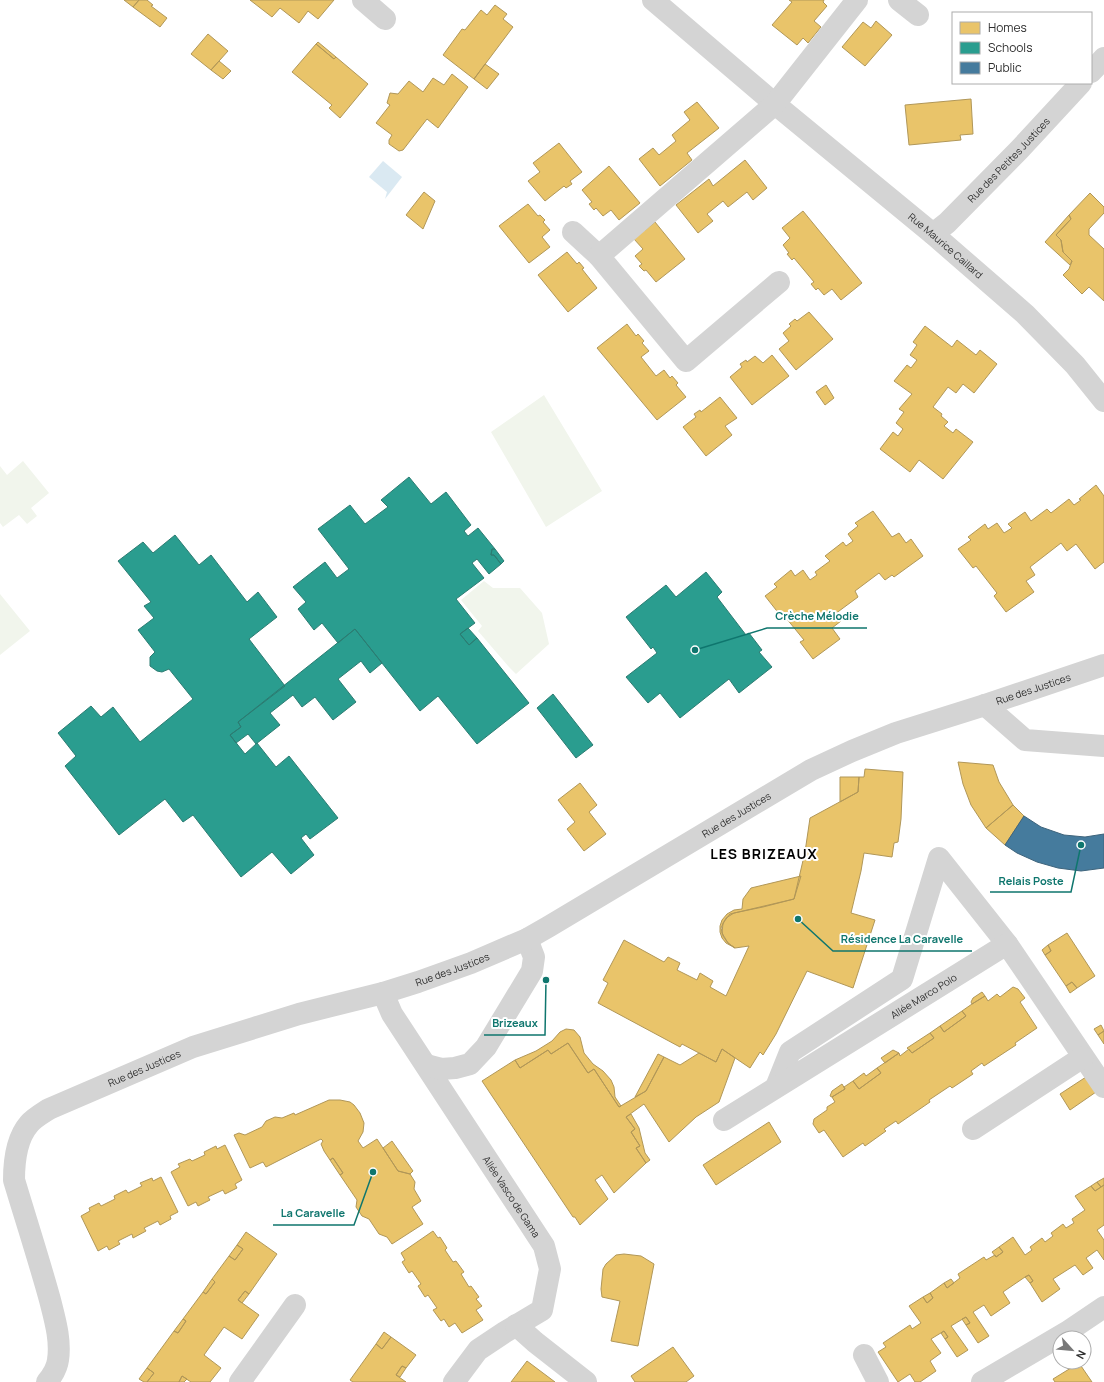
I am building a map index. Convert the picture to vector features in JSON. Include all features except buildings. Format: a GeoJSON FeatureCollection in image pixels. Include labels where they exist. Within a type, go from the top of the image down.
{"type":"FeatureCollection","features":[{"type":"Feature","properties":{"kind":"street"},"geometry":{"type":"LineString","coordinates":[[363,0],[385,19]]}},
{"type":"Feature","properties":{"kind":"street","name":"Rue Maurice Caillard"},"geometry":{"type":"LineString","coordinates":[[653,0],[775,104],[933,234],[1025,314],[1075,365],[1104,401]]}},
{"type":"Feature","properties":{"kind":"street"},"geometry":{"type":"LineString","coordinates":[[599,256],[775,104],[857,0]]}},
{"type":"Feature","properties":{"kind":"street"},"geometry":{"type":"LineString","coordinates":[[899,0],[918,15]]}},
{"type":"Feature","properties":{"kind":"street"},"geometry":{"type":"LineString","coordinates":[[1092,71],[1104,58]]}},
{"type":"Feature","properties":{"kind":"street","name":"Rue des Petites Justices"},"geometry":{"type":"LineString","coordinates":[[933,234],[947,223],[1019,150],[1080,84]]}},
{"type":"Feature","properties":{"kind":"street"},"geometry":{"type":"LineString","coordinates":[[573,232],[599,256],[686,361],[779,282]]}},
{"type":"Feature","properties":{"kind":"street","name":"Rue des Justices"},"geometry":{"type":"LineString","coordinates":[[47,1382],[58,1362],[59,1345],[56,1324],[14,1180],[14,1164],[18,1144],[29,1123],[49,1109],[192,1047],[299,1014],[383,993],[471,963],[527,939],[811,770],[896,733],[1104,665]]}},
{"type":"Feature","properties":{"kind":"street"},"geometry":{"type":"LineString","coordinates":[[985,705],[1026,740],[1104,746]]}},
{"type":"Feature","properties":{"kind":"street"},"geometry":{"type":"LineString","coordinates":[[776,1087],[790,1052],[902,979],[939,858],[1007,944],[1104,1087]]}},
{"type":"Feature","properties":{"kind":"street"},"geometry":{"type":"LineString","coordinates":[[426,1064],[441,1069],[455,1068],[470,1064],[486,1047],[532,971],[534,958],[527,939]]}},
{"type":"Feature","properties":{"kind":"street","name":"Allée Marco Polo"},"geometry":{"type":"LineString","coordinates":[[724,1120],[1007,944]]}},
{"type":"Feature","properties":{"kind":"street","name":"Allée Vasco de Gama"},"geometry":{"type":"LineString","coordinates":[[383,993],[392,1014],[544,1246],[550,1269],[542,1310],[478,1350],[454,1382]]}},
{"type":"Feature","properties":{"kind":"street"},"geometry":{"type":"LineString","coordinates":[[973,1129],[1083,1057]]}},
{"type":"Feature","properties":{"kind":"street"},"geometry":{"type":"LineString","coordinates":[[240,1382],[295,1305]]}},
{"type":"Feature","properties":{"kind":"street"},"geometry":{"type":"LineString","coordinates":[[982,1382],[1067,1332],[1104,1307]]}},
{"type":"Feature","properties":{"kind":"street"},"geometry":{"type":"LineString","coordinates":[[516,1325],[586,1382]]}},
{"type":"Feature","properties":{"kind":"street"},"geometry":{"type":"LineString","coordinates":[[864,1355],[878,1382]]}},
{"type":"Feature","properties":{"kind":"shaded area"},"geometry":{"type":"Polygon","coordinates":[[[383,161],[402,177],[385,199],[387,192],[369,177],[383,161]]]}},
{"type":"Feature","properties":{"kind":"shaded area"},"geometry":{"type":"Polygon","coordinates":[[[544,395],[602,491],[546,527],[491,432],[544,395]]]}},
{"type":"Feature","properties":{"kind":"shaded area"},"geometry":{"type":"Polygon","coordinates":[[[23,461],[49,493],[31,508],[37,516],[27,524],[19,515],[3,527],[0,523],[0,466],[7,475],[23,461]]]}},
{"type":"Feature","properties":{"kind":"shaded area"},"geometry":{"type":"Polygon","coordinates":[[[484,581],[493,588],[520,588],[542,613],[549,644],[516,674],[478,631],[482,626],[461,600],[484,581]]]}},
{"type":"Feature","properties":{"kind":"shaded area"},"geometry":{"type":"Polygon","coordinates":[[[0,594],[30,631],[0,655],[0,594]]]}},
{"type":"Feature","properties":{"kind":"place","name":"Crèche Mélodie"},"geometry":{"type":"Point","coordinates":[695,650]}},
{"type":"Feature","properties":{"kind":"place","name":"Relais Poste"},"geometry":{"type":"Point","coordinates":[1081,845]}},
{"type":"Feature","properties":{"kind":"place","name":"Résidence La Caravelle"},"geometry":{"type":"Point","coordinates":[798,919]}},
{"type":"Feature","properties":{"kind":"place","name":"Brizeaux"},"geometry":{"type":"Point","coordinates":[546,980]}},
{"type":"Feature","properties":{"kind":"place","name":"La Caravelle"},"geometry":{"type":"Point","coordinates":[373,1172]}},
{"type":"Feature","properties":{"kind":"district","name":"LES BRIZEAUX"},"geometry":{"type":"Point","coordinates":[764,853]}}]}
